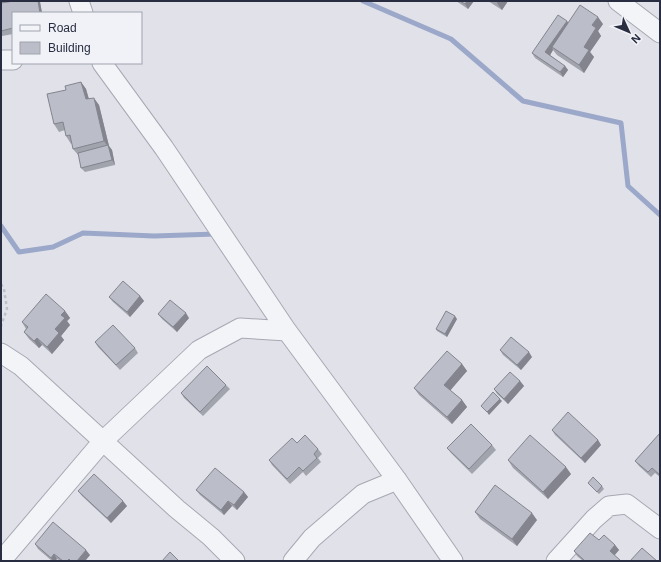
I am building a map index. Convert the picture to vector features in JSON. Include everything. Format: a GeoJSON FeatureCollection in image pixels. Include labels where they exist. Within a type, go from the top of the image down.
{"type":"FeatureCollection","features":[{"type":"Feature","properties":{"kind":"street"},"geometry":{"type":"LineString","coordinates":[[79,1],[83,12]]}},
{"type":"Feature","properties":{"kind":"street"},"geometry":{"type":"LineString","coordinates":[[618,1],[660,33]]}},
{"type":"Feature","properties":{"kind":"street"},"geometry":{"type":"LineString","coordinates":[[1,60],[12,60]]}},
{"type":"Feature","properties":{"kind":"street"},"geometry":{"type":"LineString","coordinates":[[103,64],[164,148],[287,331],[397,480],[453,561]]}},
{"type":"Feature","properties":{"kind":"street"},"geometry":{"type":"LineString","coordinates":[[1,561],[103,441],[199,350],[240,328],[287,331]]}},
{"type":"Feature","properties":{"kind":"street"},"geometry":{"type":"LineString","coordinates":[[1,353],[21,366],[177,510],[211,537],[235,561]]}},
{"type":"Feature","properties":{"kind":"street"},"geometry":{"type":"LineString","coordinates":[[293,561],[312,538],[363,494],[397,480]]}},
{"type":"Feature","properties":{"kind":"street"},"geometry":{"type":"LineString","coordinates":[[556,561],[594,520],[610,506],[627,504],[660,528]]}},
{"type":"Feature","properties":{"kind":"path"},"geometry":{"type":"LineString","coordinates":[[1,284],[4,289],[7,309],[1,326]]}},
{"type":"Feature","properties":{"kind":"building"},"geometry":{"type":"Polygon","coordinates":[[[14,1],[38,1],[40,12],[12,12],[12,28],[1,31],[1,3],[14,1]]]}},
{"type":"Feature","properties":{"kind":"building"},"geometry":{"type":"Polygon","coordinates":[[[460,1],[467,1],[465,4],[460,1]]]}},
{"type":"Feature","properties":{"kind":"building"},"geometry":{"type":"Polygon","coordinates":[[[580,5],[598,17],[592,25],[596,28],[584,47],[589,50],[579,65],[552,47],[580,5]]]}},
{"type":"Feature","properties":{"kind":"building"},"geometry":{"type":"Polygon","coordinates":[[[558,15],[567,21],[545,52],[565,66],[560,72],[532,53],[558,15]]]}},
{"type":"Feature","properties":{"kind":"building"},"geometry":{"type":"Polygon","coordinates":[[[81,82],[86,99],[94,98],[104,141],[73,149],[70,135],[66,136],[63,122],[54,124],[47,94],[66,90],[65,86],[81,82]]]}},
{"type":"Feature","properties":{"kind":"building"},"geometry":{"type":"Polygon","coordinates":[[[108,145],[112,160],[81,168],[78,153],[108,145]]]}},
{"type":"Feature","properties":{"kind":"building"},"geometry":{"type":"Polygon","coordinates":[[[123,281],[140,296],[127,312],[109,297],[123,281]]]}},
{"type":"Feature","properties":{"kind":"building"},"geometry":{"type":"Polygon","coordinates":[[[46,294],[65,311],[61,315],[65,318],[55,329],[59,333],[47,347],[37,338],[34,341],[24,332],[28,327],[22,322],[46,294]]]}},
{"type":"Feature","properties":{"kind":"building"},"geometry":{"type":"Polygon","coordinates":[[[170,300],[186,313],[173,327],[158,314],[170,300]]]}},
{"type":"Feature","properties":{"kind":"building"},"geometry":{"type":"Polygon","coordinates":[[[446,311],[455,316],[445,334],[436,329],[446,311]]]}},
{"type":"Feature","properties":{"kind":"building"},"geometry":{"type":"Polygon","coordinates":[[[113,325],[135,348],[116,365],[95,342],[113,325]]]}},
{"type":"Feature","properties":{"kind":"building"},"geometry":{"type":"Polygon","coordinates":[[[511,337],[529,352],[517,365],[500,350],[511,337]]]}},
{"type":"Feature","properties":{"kind":"building"},"geometry":{"type":"Polygon","coordinates":[[[447,351],[462,364],[444,385],[462,400],[447,417],[414,388],[447,351]]]}},
{"type":"Feature","properties":{"kind":"building"},"geometry":{"type":"Polygon","coordinates":[[[207,366],[226,385],[200,412],[181,393],[207,366]]]}},
{"type":"Feature","properties":{"kind":"building"},"geometry":{"type":"Polygon","coordinates":[[[510,372],[520,381],[504,399],[494,389],[510,372]]]}},
{"type":"Feature","properties":{"kind":"building"},"geometry":{"type":"Polygon","coordinates":[[[493,392],[500,399],[487,412],[481,406],[493,392]]]}},
{"type":"Feature","properties":{"kind":"building"},"geometry":{"type":"Polygon","coordinates":[[[568,412],[598,440],[581,458],[552,430],[568,412]]]}},
{"type":"Feature","properties":{"kind":"building"},"geometry":{"type":"Polygon","coordinates":[[[471,424],[492,445],[469,469],[447,448],[471,424]]]}},
{"type":"Feature","properties":{"kind":"building"},"geometry":{"type":"Polygon","coordinates":[[[660,433],[660,475],[652,468],[648,472],[635,461],[660,433]]]}},
{"type":"Feature","properties":{"kind":"building"},"geometry":{"type":"Polygon","coordinates":[[[305,435],[318,449],[314,454],[317,458],[303,471],[299,467],[287,479],[269,460],[292,438],[297,443],[305,435]]]}},
{"type":"Feature","properties":{"kind":"building"},"geometry":{"type":"Polygon","coordinates":[[[530,435],[566,467],[543,492],[508,460],[530,435]]]}},
{"type":"Feature","properties":{"kind":"building"},"geometry":{"type":"Polygon","coordinates":[[[215,468],[244,492],[234,505],[228,501],[221,510],[196,490],[215,468]]]}},
{"type":"Feature","properties":{"kind":"building"},"geometry":{"type":"Polygon","coordinates":[[[94,474],[123,501],[107,518],[78,491],[94,474]]]}},
{"type":"Feature","properties":{"kind":"building"},"geometry":{"type":"Polygon","coordinates":[[[593,477],[602,486],[597,492],[588,483],[593,477]]]}},
{"type":"Feature","properties":{"kind":"building"},"geometry":{"type":"Polygon","coordinates":[[[495,485],[532,513],[512,539],[475,512],[495,485]]]}},
{"type":"Feature","properties":{"kind":"building"},"geometry":{"type":"Polygon","coordinates":[[[53,522],[86,550],[77,561],[71,561],[69,559],[67,561],[63,561],[54,554],[51,558],[35,544],[53,522]]]}},
{"type":"Feature","properties":{"kind":"building"},"geometry":{"type":"Polygon","coordinates":[[[590,533],[599,540],[604,535],[615,545],[610,551],[621,561],[585,561],[574,551],[590,533]]]}},
{"type":"Feature","properties":{"kind":"building"},"geometry":{"type":"Polygon","coordinates":[[[642,548],[657,561],[630,561],[642,548]]]}},
{"type":"Feature","properties":{"kind":"building"},"geometry":{"type":"Polygon","coordinates":[[[170,552],[179,561],[162,561],[170,552]]]}},
{"type":"Feature","properties":{"kind":"waterway"},"geometry":{"type":"LineString","coordinates":[[363,1],[451,39],[523,101],[621,123],[628,186],[660,215]]}},
{"type":"Feature","properties":{"kind":"waterway"},"geometry":{"type":"LineString","coordinates":[[1,226],[19,252],[53,247],[83,233],[154,236],[216,234]]}}]}
